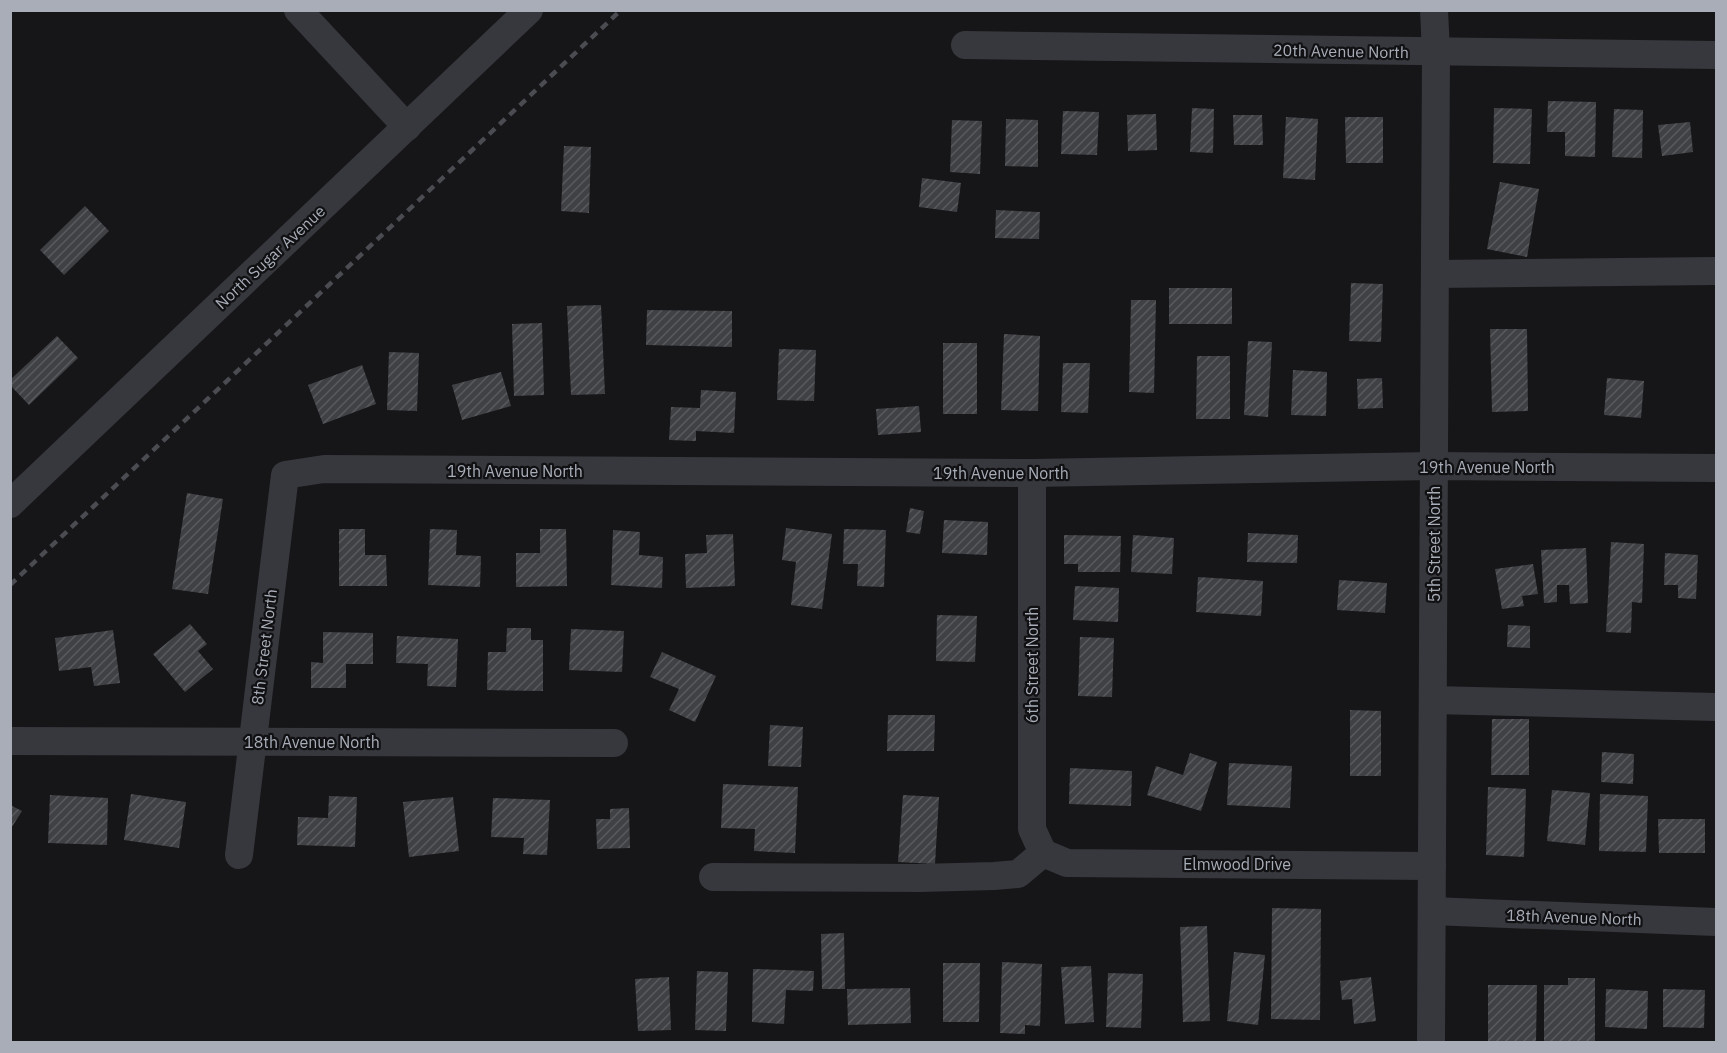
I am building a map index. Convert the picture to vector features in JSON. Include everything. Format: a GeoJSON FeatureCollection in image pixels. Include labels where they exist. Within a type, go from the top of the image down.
{"type":"FeatureCollection","features":[{"type":"Feature","properties":{"kind":"street"},"geometry":{"type":"LineString","coordinates":[[298,10],[406,128]]}},
{"type":"Feature","properties":{"kind":"street","name":"North Sugar Avenue"},"geometry":{"type":"LineString","coordinates":[[10,504],[529,10]]}},
{"type":"Feature","properties":{"kind":"street","name":"5th Street North"},"geometry":{"type":"LineString","coordinates":[[1431,1042],[1436,52],[1434,10]]}},
{"type":"Feature","properties":{"kind":"street","name":"20th Avenue North"},"geometry":{"type":"LineString","coordinates":[[965,45],[1716,55]]}},
{"type":"Feature","properties":{"kind":"street"},"geometry":{"type":"LineString","coordinates":[[1435,274],[1716,271]]}},
{"type":"Feature","properties":{"kind":"street","name":"19th Avenue North"},"geometry":{"type":"LineString","coordinates":[[285,475],[324,469],[1032,473],[1434,466],[1716,468]]}},
{"type":"Feature","properties":{"kind":"street","name":"6th Street North"},"geometry":{"type":"LineString","coordinates":[[1032,473],[1032,829],[1043,853]]}},
{"type":"Feature","properties":{"kind":"street","name":"8th Street North"},"geometry":{"type":"LineString","coordinates":[[239,855],[285,475]]}},
{"type":"Feature","properties":{"kind":"street"},"geometry":{"type":"LineString","coordinates":[[1433,700],[1716,707]]}},
{"type":"Feature","properties":{"kind":"street","name":"18th Avenue North"},"geometry":{"type":"LineString","coordinates":[[11,741],[614,743]]}},
{"type":"Feature","properties":{"kind":"street"},"geometry":{"type":"LineString","coordinates":[[712,877],[993,876],[1018,874],[1043,853]]}},
{"type":"Feature","properties":{"kind":"street","name":"Elmwood Drive"},"geometry":{"type":"LineString","coordinates":[[1043,853],[1067,863],[1432,866]]}},
{"type":"Feature","properties":{"kind":"street","name":"18th Avenue North"},"geometry":{"type":"LineString","coordinates":[[1432,911],[1716,922]]}},
{"type":"Feature","properties":{"kind":"building"},"geometry":{"type":"Polygon","coordinates":[[[1548,101],[1596,102],[1595,157],[1565,156],[1565,132],[1547,132],[1548,101]]]}},
{"type":"Feature","properties":{"kind":"building"},"geometry":{"type":"Polygon","coordinates":[[[1192,108],[1214,109],[1213,153],[1190,152],[1192,108]]]}},
{"type":"Feature","properties":{"kind":"building"},"geometry":{"type":"Polygon","coordinates":[[[1494,108],[1532,109],[1530,164],[1493,163],[1494,108]]]}},
{"type":"Feature","properties":{"kind":"building"},"geometry":{"type":"Polygon","coordinates":[[[1614,109],[1643,110],[1642,158],[1612,157],[1614,109]]]}},
{"type":"Feature","properties":{"kind":"building"},"geometry":{"type":"Polygon","coordinates":[[[1063,111],[1099,112],[1097,155],[1061,154],[1063,111]]]}},
{"type":"Feature","properties":{"kind":"building"},"geometry":{"type":"Polygon","coordinates":[[[1156,114],[1157,150],[1128,151],[1127,115],[1156,114]]]}},
{"type":"Feature","properties":{"kind":"building"},"geometry":{"type":"Polygon","coordinates":[[[1233,115],[1262,115],[1263,145],[1234,145],[1233,115]]]}},
{"type":"Feature","properties":{"kind":"building"},"geometry":{"type":"Polygon","coordinates":[[[1286,117],[1318,119],[1315,180],[1283,178],[1286,117]]]}},
{"type":"Feature","properties":{"kind":"building"},"geometry":{"type":"Polygon","coordinates":[[[1345,117],[1383,117],[1383,163],[1346,163],[1345,117]]]}},
{"type":"Feature","properties":{"kind":"building"},"geometry":{"type":"Polygon","coordinates":[[[1006,119],[1038,120],[1038,167],[1005,166],[1006,119]]]}},
{"type":"Feature","properties":{"kind":"building"},"geometry":{"type":"Polygon","coordinates":[[[952,120],[982,121],[980,174],[950,172],[952,120]]]}},
{"type":"Feature","properties":{"kind":"building"},"geometry":{"type":"Polygon","coordinates":[[[1690,122],[1693,152],[1662,156],[1658,125],[1690,122]]]}},
{"type":"Feature","properties":{"kind":"building"},"geometry":{"type":"Polygon","coordinates":[[[564,146],[591,147],[589,213],[561,211],[564,146]]]}},
{"type":"Feature","properties":{"kind":"building"},"geometry":{"type":"Polygon","coordinates":[[[922,178],[961,183],[957,212],[919,207],[922,178]]]}},
{"type":"Feature","properties":{"kind":"building"},"geometry":{"type":"Polygon","coordinates":[[[1500,182],[1539,189],[1527,257],[1487,249],[1500,182]]]}},
{"type":"Feature","properties":{"kind":"building"},"geometry":{"type":"Polygon","coordinates":[[[85,206],[109,231],[64,275],[40,250],[85,206]]]}},
{"type":"Feature","properties":{"kind":"building"},"geometry":{"type":"Polygon","coordinates":[[[996,210],[1040,212],[1039,239],[995,238],[996,210]]]}},
{"type":"Feature","properties":{"kind":"building"},"geometry":{"type":"Polygon","coordinates":[[[1351,283],[1383,284],[1381,342],[1349,341],[1351,283]]]}},
{"type":"Feature","properties":{"kind":"building"},"geometry":{"type":"Polygon","coordinates":[[[1169,288],[1232,288],[1232,324],[1169,324],[1169,288]]]}},
{"type":"Feature","properties":{"kind":"building"},"geometry":{"type":"Polygon","coordinates":[[[1131,300],[1156,300],[1154,393],[1129,392],[1131,300]]]}},
{"type":"Feature","properties":{"kind":"building"},"geometry":{"type":"Polygon","coordinates":[[[601,305],[605,394],[571,395],[567,306],[601,305]]]}},
{"type":"Feature","properties":{"kind":"building"},"geometry":{"type":"Polygon","coordinates":[[[647,310],[732,311],[732,347],[646,345],[647,310]]]}},
{"type":"Feature","properties":{"kind":"building"},"geometry":{"type":"Polygon","coordinates":[[[542,323],[544,395],[514,396],[512,324],[542,323]]]}},
{"type":"Feature","properties":{"kind":"building"},"geometry":{"type":"Polygon","coordinates":[[[1490,329],[1527,329],[1528,411],[1492,412],[1490,329]]]}},
{"type":"Feature","properties":{"kind":"building"},"geometry":{"type":"Polygon","coordinates":[[[1004,334],[1040,336],[1038,411],[1001,410],[1004,334]]]}},
{"type":"Feature","properties":{"kind":"building"},"geometry":{"type":"Polygon","coordinates":[[[57,336],[78,358],[29,405],[10,385],[10,380],[57,336]]]}},
{"type":"Feature","properties":{"kind":"building"},"geometry":{"type":"Polygon","coordinates":[[[1248,341],[1272,342],[1268,417],[1244,415],[1248,341]]]}},
{"type":"Feature","properties":{"kind":"building"},"geometry":{"type":"Polygon","coordinates":[[[943,343],[977,343],[977,414],[943,414],[943,343]]]}},
{"type":"Feature","properties":{"kind":"building"},"geometry":{"type":"Polygon","coordinates":[[[779,349],[816,350],[814,401],[777,400],[779,349]]]}},
{"type":"Feature","properties":{"kind":"building"},"geometry":{"type":"Polygon","coordinates":[[[389,352],[419,353],[417,411],[387,410],[389,352]]]}},
{"type":"Feature","properties":{"kind":"building"},"geometry":{"type":"Polygon","coordinates":[[[1197,356],[1230,356],[1230,419],[1196,419],[1197,356]]]}},
{"type":"Feature","properties":{"kind":"building"},"geometry":{"type":"Polygon","coordinates":[[[1063,363],[1090,363],[1088,413],[1061,412],[1063,363]]]}},
{"type":"Feature","properties":{"kind":"building"},"geometry":{"type":"Polygon","coordinates":[[[362,365],[376,404],[323,424],[308,385],[362,365]]]}},
{"type":"Feature","properties":{"kind":"building"},"geometry":{"type":"Polygon","coordinates":[[[1293,370],[1327,372],[1326,416],[1291,415],[1293,370]]]}},
{"type":"Feature","properties":{"kind":"building"},"geometry":{"type":"Polygon","coordinates":[[[501,372],[511,406],[462,420],[452,385],[501,372]]]}},
{"type":"Feature","properties":{"kind":"building"},"geometry":{"type":"Polygon","coordinates":[[[1382,378],[1383,408],[1358,409],[1357,379],[1382,378]]]}},
{"type":"Feature","properties":{"kind":"building"},"geometry":{"type":"Polygon","coordinates":[[[1607,378],[1644,381],[1641,418],[1604,415],[1607,378]]]}},
{"type":"Feature","properties":{"kind":"building"},"geometry":{"type":"Polygon","coordinates":[[[701,390],[736,392],[734,433],[696,431],[696,441],[669,440],[671,407],[700,408],[701,390]]]}},
{"type":"Feature","properties":{"kind":"building"},"geometry":{"type":"Polygon","coordinates":[[[919,406],[921,432],[878,435],[876,409],[919,406]]]}},
{"type":"Feature","properties":{"kind":"building"},"geometry":{"type":"Polygon","coordinates":[[[187,493],[223,499],[208,594],[172,589],[187,493]]]}},
{"type":"Feature","properties":{"kind":"building"},"geometry":{"type":"Polygon","coordinates":[[[910,508],[924,511],[920,534],[906,532],[910,508]]]}},
{"type":"Feature","properties":{"kind":"building"},"geometry":{"type":"Polygon","coordinates":[[[944,520],[988,522],[987,555],[942,553],[944,520]]]}},
{"type":"Feature","properties":{"kind":"building"},"geometry":{"type":"Polygon","coordinates":[[[786,528],[832,534],[822,609],[791,605],[796,562],[782,560],[786,528]]]}},
{"type":"Feature","properties":{"kind":"building"},"geometry":{"type":"Polygon","coordinates":[[[339,529],[365,529],[365,555],[386,555],[387,586],[339,586],[339,529]]]}},
{"type":"Feature","properties":{"kind":"building"},"geometry":{"type":"Polygon","coordinates":[[[430,529],[457,530],[456,555],[481,556],[480,587],[428,585],[430,529]]]}},
{"type":"Feature","properties":{"kind":"building"},"geometry":{"type":"Polygon","coordinates":[[[540,529],[566,529],[567,586],[516,587],[516,553],[540,553],[540,529]]]}},
{"type":"Feature","properties":{"kind":"building"},"geometry":{"type":"Polygon","coordinates":[[[844,529],[886,530],[884,587],[857,586],[858,564],[843,564],[844,529]]]}},
{"type":"Feature","properties":{"kind":"building"},"geometry":{"type":"Polygon","coordinates":[[[613,530],[640,532],[639,555],[663,557],[662,588],[611,585],[613,530]]]}},
{"type":"Feature","properties":{"kind":"building"},"geometry":{"type":"Polygon","coordinates":[[[1248,533],[1298,535],[1297,563],[1247,562],[1248,533]]]}},
{"type":"Feature","properties":{"kind":"building"},"geometry":{"type":"Polygon","coordinates":[[[733,534],[735,586],[686,588],[685,554],[707,553],[706,535],[733,534]]]}},
{"type":"Feature","properties":{"kind":"building"},"geometry":{"type":"Polygon","coordinates":[[[1064,535],[1121,536],[1120,572],[1078,572],[1078,564],[1064,564],[1064,535]]]}},
{"type":"Feature","properties":{"kind":"building"},"geometry":{"type":"Polygon","coordinates":[[[1133,535],[1174,538],[1172,574],[1131,572],[1133,535]]]}},
{"type":"Feature","properties":{"kind":"building"},"geometry":{"type":"Polygon","coordinates":[[[1611,542],[1644,544],[1642,603],[1632,602],[1631,633],[1606,632],[1611,542]]]}},
{"type":"Feature","properties":{"kind":"building"},"geometry":{"type":"Polygon","coordinates":[[[1586,548],[1588,603],[1570,604],[1569,585],[1557,585],[1557,602],[1544,603],[1541,550],[1586,548]]]}},
{"type":"Feature","properties":{"kind":"building"},"geometry":{"type":"Polygon","coordinates":[[[1665,553],[1698,555],[1696,599],[1678,598],[1678,585],[1664,585],[1665,553]]]}},
{"type":"Feature","properties":{"kind":"building"},"geometry":{"type":"Polygon","coordinates":[[[1533,564],[1538,594],[1522,596],[1524,606],[1502,609],[1495,569],[1533,564]]]}},
{"type":"Feature","properties":{"kind":"building"},"geometry":{"type":"Polygon","coordinates":[[[1198,577],[1263,581],[1261,616],[1196,612],[1198,577]]]}},
{"type":"Feature","properties":{"kind":"building"},"geometry":{"type":"Polygon","coordinates":[[[1339,580],[1387,583],[1385,613],[1337,610],[1339,580]]]}},
{"type":"Feature","properties":{"kind":"building"},"geometry":{"type":"Polygon","coordinates":[[[1075,586],[1119,588],[1118,622],[1073,620],[1075,586]]]}},
{"type":"Feature","properties":{"kind":"building"},"geometry":{"type":"Polygon","coordinates":[[[937,615],[977,616],[975,662],[936,661],[937,615]]]}},
{"type":"Feature","properties":{"kind":"building"},"geometry":{"type":"Polygon","coordinates":[[[190,624],[207,644],[198,651],[213,669],[185,692],[153,654],[190,624]]]}},
{"type":"Feature","properties":{"kind":"building"},"geometry":{"type":"Polygon","coordinates":[[[1508,625],[1530,626],[1530,648],[1507,647],[1508,625]]]}},
{"type":"Feature","properties":{"kind":"building"},"geometry":{"type":"Polygon","coordinates":[[[507,628],[531,628],[531,640],[543,640],[543,691],[487,690],[488,652],[506,652],[507,628]]]}},
{"type":"Feature","properties":{"kind":"building"},"geometry":{"type":"Polygon","coordinates":[[[571,629],[624,631],[622,672],[569,670],[571,629]]]}},
{"type":"Feature","properties":{"kind":"building"},"geometry":{"type":"Polygon","coordinates":[[[113,630],[120,683],[94,686],[91,667],[59,671],[55,638],[113,630]]]}},
{"type":"Feature","properties":{"kind":"building"},"geometry":{"type":"Polygon","coordinates":[[[323,632],[373,633],[373,664],[346,664],[346,688],[311,688],[311,662],[323,663],[323,632]]]}},
{"type":"Feature","properties":{"kind":"building"},"geometry":{"type":"Polygon","coordinates":[[[397,636],[458,639],[456,687],[427,686],[428,664],[396,663],[397,636]]]}},
{"type":"Feature","properties":{"kind":"building"},"geometry":{"type":"Polygon","coordinates":[[[1080,637],[1114,638],[1112,697],[1078,696],[1080,637]]]}},
{"type":"Feature","properties":{"kind":"building"},"geometry":{"type":"Polygon","coordinates":[[[662,652],[716,676],[695,722],[669,710],[679,689],[650,677],[662,652]]]}},
{"type":"Feature","properties":{"kind":"building"},"geometry":{"type":"Polygon","coordinates":[[[1350,710],[1381,711],[1381,776],[1350,776],[1350,710]]]}},
{"type":"Feature","properties":{"kind":"building"},"geometry":{"type":"Polygon","coordinates":[[[888,715],[935,715],[934,751],[887,751],[888,715]]]}},
{"type":"Feature","properties":{"kind":"building"},"geometry":{"type":"Polygon","coordinates":[[[1492,719],[1529,719],[1529,775],[1491,775],[1492,719]]]}},
{"type":"Feature","properties":{"kind":"building"},"geometry":{"type":"Polygon","coordinates":[[[770,725],[803,727],[801,767],[768,766],[770,725]]]}},
{"type":"Feature","properties":{"kind":"building"},"geometry":{"type":"Polygon","coordinates":[[[1602,752],[1634,754],[1633,784],[1601,782],[1602,752]]]}},
{"type":"Feature","properties":{"kind":"building"},"geometry":{"type":"Polygon","coordinates":[[[1190,753],[1217,762],[1201,811],[1147,795],[1156,766],[1183,775],[1190,753]]]}},
{"type":"Feature","properties":{"kind":"building"},"geometry":{"type":"Polygon","coordinates":[[[1229,763],[1292,766],[1290,808],[1227,805],[1229,763]]]}},
{"type":"Feature","properties":{"kind":"building"},"geometry":{"type":"Polygon","coordinates":[[[1070,768],[1132,771],[1131,806],[1069,804],[1070,768]]]}},
{"type":"Feature","properties":{"kind":"building"},"geometry":{"type":"Polygon","coordinates":[[[723,784],[798,787],[795,853],[754,851],[755,829],[721,828],[723,784]]]}},
{"type":"Feature","properties":{"kind":"building"},"geometry":{"type":"Polygon","coordinates":[[[1488,787],[1526,789],[1524,857],[1486,855],[1488,787]]]}},
{"type":"Feature","properties":{"kind":"building"},"geometry":{"type":"Polygon","coordinates":[[[1552,790],[1590,793],[1585,845],[1547,841],[1552,790]]]}},
{"type":"Feature","properties":{"kind":"building"},"geometry":{"type":"Polygon","coordinates":[[[131,794],[186,802],[179,848],[124,840],[131,794]]]}},
{"type":"Feature","properties":{"kind":"building"},"geometry":{"type":"Polygon","coordinates":[[[1600,794],[1648,796],[1646,852],[1599,851],[1600,794]]]}},
{"type":"Feature","properties":{"kind":"building"},"geometry":{"type":"Polygon","coordinates":[[[50,795],[108,798],[107,845],[48,843],[50,795]]]}},
{"type":"Feature","properties":{"kind":"building"},"geometry":{"type":"Polygon","coordinates":[[[903,795],[939,797],[935,864],[898,862],[903,795]]]}},
{"type":"Feature","properties":{"kind":"building"},"geometry":{"type":"Polygon","coordinates":[[[329,796],[357,797],[355,847],[297,845],[298,817],[328,818],[329,796]]]}},
{"type":"Feature","properties":{"kind":"building"},"geometry":{"type":"Polygon","coordinates":[[[453,797],[459,851],[409,857],[403,802],[453,797]]]}},
{"type":"Feature","properties":{"kind":"building"},"geometry":{"type":"Polygon","coordinates":[[[493,798],[550,800],[547,855],[523,854],[524,838],[491,837],[493,798]]]}},
{"type":"Feature","properties":{"kind":"building"},"geometry":{"type":"Polygon","coordinates":[[[10,805],[22,811],[10,830],[10,805]]]}},
{"type":"Feature","properties":{"kind":"building"},"geometry":{"type":"Polygon","coordinates":[[[629,808],[630,848],[597,849],[596,819],[610,819],[610,809],[629,808]]]}},
{"type":"Feature","properties":{"kind":"building"},"geometry":{"type":"Polygon","coordinates":[[[1658,819],[1705,819],[1705,853],[1659,853],[1658,819]]]}},
{"type":"Feature","properties":{"kind":"building"},"geometry":{"type":"Polygon","coordinates":[[[1272,908],[1321,909],[1320,1020],[1271,1019],[1272,908]]]}},
{"type":"Feature","properties":{"kind":"building"},"geometry":{"type":"Polygon","coordinates":[[[1207,926],[1210,1021],[1183,1022],[1180,927],[1207,926]]]}},
{"type":"Feature","properties":{"kind":"building"},"geometry":{"type":"Polygon","coordinates":[[[844,933],[845,989],[822,989],[821,934],[844,933]]]}},
{"type":"Feature","properties":{"kind":"building"},"geometry":{"type":"Polygon","coordinates":[[[1234,952],[1265,955],[1258,1025],[1227,1021],[1234,952]]]}},
{"type":"Feature","properties":{"kind":"building"},"geometry":{"type":"Polygon","coordinates":[[[1002,962],[1042,964],[1040,1026],[1025,1025],[1025,1034],[1000,1033],[1002,962]]]}},
{"type":"Feature","properties":{"kind":"building"},"geometry":{"type":"Polygon","coordinates":[[[943,963],[980,963],[979,1022],[943,1022],[943,963]]]}},
{"type":"Feature","properties":{"kind":"building"},"geometry":{"type":"Polygon","coordinates":[[[1091,966],[1094,1022],[1065,1024],[1061,967],[1091,966]]]}},
{"type":"Feature","properties":{"kind":"building"},"geometry":{"type":"Polygon","coordinates":[[[753,969],[814,971],[813,991],[786,990],[784,1024],[752,1022],[753,969]]]}},
{"type":"Feature","properties":{"kind":"building"},"geometry":{"type":"Polygon","coordinates":[[[697,971],[728,972],[726,1031],[695,1030],[697,971]]]}},
{"type":"Feature","properties":{"kind":"building"},"geometry":{"type":"Polygon","coordinates":[[[1108,973],[1143,974],[1141,1028],[1106,1027],[1108,973]]]}},
{"type":"Feature","properties":{"kind":"building"},"geometry":{"type":"Polygon","coordinates":[[[669,977],[671,1030],[638,1031],[635,979],[669,977]]]}},
{"type":"Feature","properties":{"kind":"building"},"geometry":{"type":"Polygon","coordinates":[[[1371,977],[1376,1021],[1354,1024],[1352,999],[1342,1000],[1340,981],[1371,977]]]}},
{"type":"Feature","properties":{"kind":"building"},"geometry":{"type":"Polygon","coordinates":[[[1568,978],[1595,978],[1595,1042],[1544,1042],[1544,985],[1568,985],[1568,978]]]}},
{"type":"Feature","properties":{"kind":"building"},"geometry":{"type":"Polygon","coordinates":[[[1488,985],[1537,985],[1536,1042],[1488,1042],[1488,985]]]}},
{"type":"Feature","properties":{"kind":"building"},"geometry":{"type":"Polygon","coordinates":[[[910,988],[911,1023],[848,1025],[847,989],[910,988]]]}},
{"type":"Feature","properties":{"kind":"building"},"geometry":{"type":"Polygon","coordinates":[[[1606,989],[1648,991],[1647,1029],[1605,1027],[1606,989]]]}},
{"type":"Feature","properties":{"kind":"building"},"geometry":{"type":"Polygon","coordinates":[[[1663,989],[1705,990],[1704,1028],[1663,1027],[1663,989]]]}},
{"type":"Feature","properties":{"kind":"railway"},"geometry":{"type":"LineString","coordinates":[[10,585],[621,10]]}}]}
